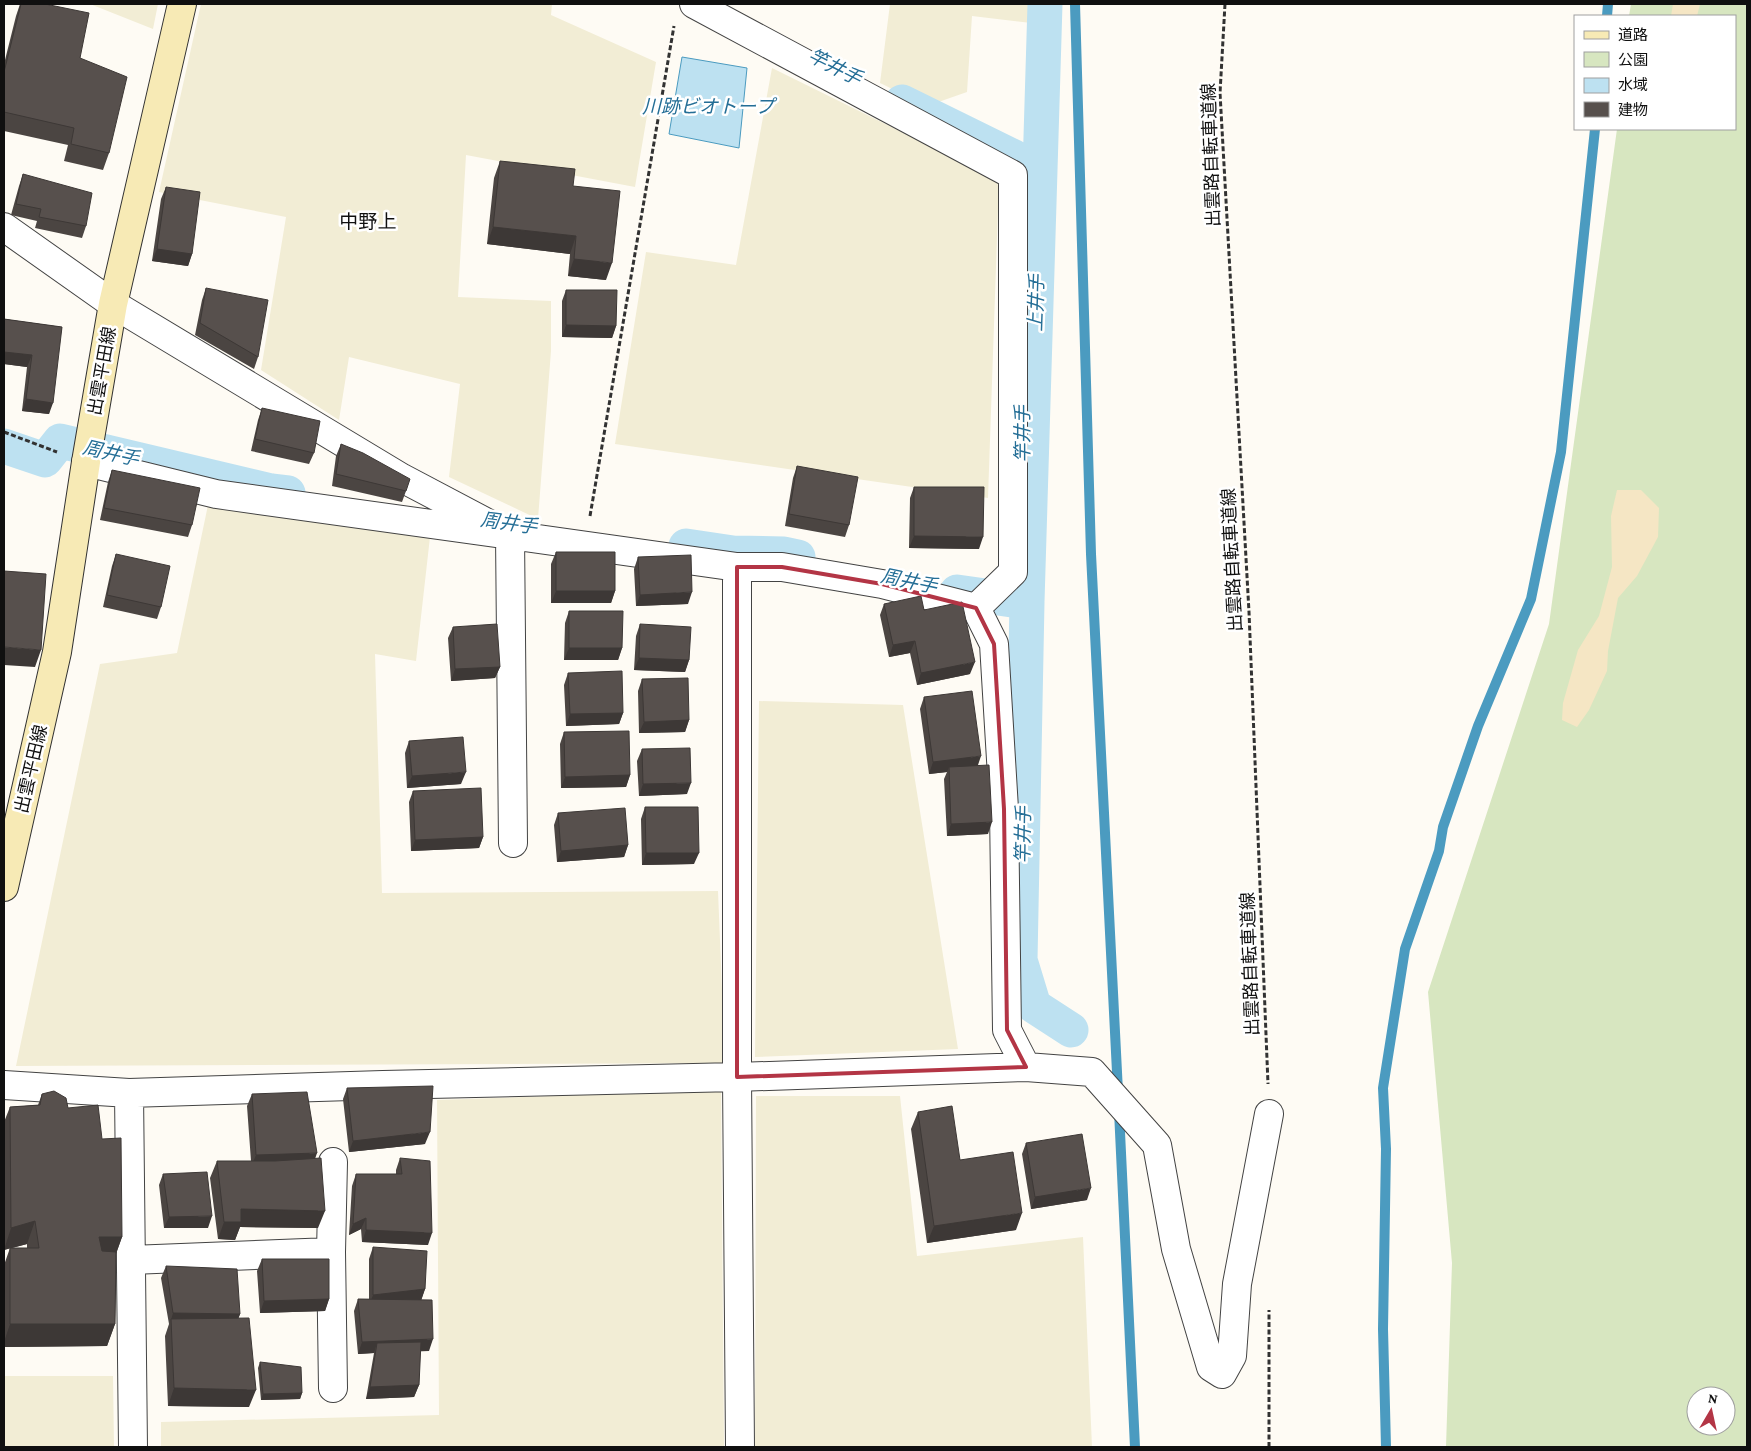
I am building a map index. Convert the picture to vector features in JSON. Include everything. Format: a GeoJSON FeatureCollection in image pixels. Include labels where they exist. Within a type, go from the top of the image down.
{"type":"FeatureCollection","features":[{"type":"Feature","properties":{"kind":"main road","name":"出雲平田線"},"geometry":{"type":"LineString","coordinates":[[4,887],[57,652],[86,462],[113,304],[182,4]]}},
{"type":"Feature","properties":{"kind":"street"},"geometry":{"type":"LineString","coordinates":[[694,4],[1013,174],[1013,572],[976,608]]}},
{"type":"Feature","properties":{"kind":"street"},"geometry":{"type":"LineString","coordinates":[[4,227],[113,304],[402,478],[510,535]]}},
{"type":"Feature","properties":{"kind":"street"},"geometry":{"type":"LineString","coordinates":[[86,462],[216,494],[737,567],[782,567],[882,584],[976,608],[994,644],[1004,809],[1007,1030],[1026,1067]]}},
{"type":"Feature","properties":{"kind":"street"},"geometry":{"type":"LineString","coordinates":[[510,535],[513,844]]}},
{"type":"Feature","properties":{"kind":"street"},"geometry":{"type":"LineString","coordinates":[[737,567],[737,1077],[740,1447]]}},
{"type":"Feature","properties":{"kind":"street"},"geometry":{"type":"LineString","coordinates":[[4,1085],[129,1092],[737,1077],[1026,1067],[1092,1072],[1157,1145],[1176,1248],[1211,1367],[1222,1374],[1232,1356],[1237,1284],[1270,1114]]}},
{"type":"Feature","properties":{"kind":"street"},"geometry":{"type":"LineString","coordinates":[[129,1092],[133,1447]]}},
{"type":"Feature","properties":{"kind":"street"},"geometry":{"type":"LineString","coordinates":[[333,1162],[331,1252],[334,1388]]}},
{"type":"Feature","properties":{"kind":"street"},"geometry":{"type":"LineString","coordinates":[[131,1260],[331,1252]]}},
{"type":"Feature","properties":{"kind":"path","name":"出雲路自転車道線"},"geometry":{"type":"LineString","coordinates":[[1225,4],[1220,93],[1249,612],[1270,1114]]}},
{"type":"Feature","properties":{"kind":"path"},"geometry":{"type":"LineString","coordinates":[[585,546],[674,24]]}},
{"type":"Feature","properties":{"kind":"path"},"geometry":{"type":"LineString","coordinates":[[4,432],[86,462]]}},
{"type":"Feature","properties":{"kind":"highlighted area"},"geometry":{"type":"Polygon","coordinates":[[[737,567],[782,567],[882,584],[976,608],[994,644],[1004,809],[1007,1030],[1026,1067],[737,1077],[737,567]]]}},
{"type":"Feature","properties":{"kind":"shaded area"},"geometry":{"type":"Polygon","coordinates":[[[90,4],[158,4],[153,29],[90,4]]]}},
{"type":"Feature","properties":{"kind":"shaded area"},"geometry":{"type":"Polygon","coordinates":[[[201,4],[552,4],[551,15],[656,62],[635,187],[466,155],[458,297],[551,301],[551,351],[538,519],[449,477],[460,384],[349,357],[339,420],[261,370],[286,217],[159,192],[201,4]]]}},
{"type":"Feature","properties":{"kind":"shaded area"},"geometry":{"type":"Polygon","coordinates":[[[890,4],[1040,4],[1040,24],[972,16],[967,92],[927,106],[880,83],[890,4]]]}},
{"type":"Feature","properties":{"kind":"shaded area"},"geometry":{"type":"Polygon","coordinates":[[[772,68],[999,180],[988,498],[615,444],[646,252],[736,265],[772,68]]]}},
{"type":"Feature","properties":{"kind":"shaded area"},"geometry":{"type":"Polygon","coordinates":[[[208,505],[430,537],[416,661],[375,654],[382,893],[718,891],[725,1063],[16,1066],[100,664],[177,653],[208,505]]]}},
{"type":"Feature","properties":{"kind":"shaded area"},"geometry":{"type":"Polygon","coordinates":[[[759,701],[903,705],[958,1049],[755,1057],[759,701]]]}},
{"type":"Feature","properties":{"kind":"shaded area"},"geometry":{"type":"Polygon","coordinates":[[[721,1090],[724,1447],[161,1447],[161,1422],[439,1415],[437,1100],[721,1090]]]}},
{"type":"Feature","properties":{"kind":"shaded area"},"geometry":{"type":"Polygon","coordinates":[[[756,1096],[900,1096],[917,1256],[1083,1237],[1092,1447],[755,1447],[756,1096]]]}},
{"type":"Feature","properties":{"kind":"shaded area"},"geometry":{"type":"Polygon","coordinates":[[[4,1376],[113,1376],[114,1447],[4,1447],[4,1376]]]}},
{"type":"Feature","properties":{"kind":"green space"},"geometry":{"type":"Polygon","coordinates":[[[1631,4],[1747,4],[1747,1447],[1446,1447],[1452,1263],[1428,992],[1549,624],[1617,130],[1736,130],[1736,15],[1629,15],[1631,4]]]}},
{"type":"Feature","properties":{"kind":"sand"},"geometry":{"type":"Polygon","coordinates":[[[1673,4],[1700,4],[1697,15],[1671,15],[1673,4]]]}},
{"type":"Feature","properties":{"kind":"sand"},"geometry":{"type":"Polygon","coordinates":[[[1617,490],[1641,490],[1659,508],[1658,537],[1637,576],[1618,598],[1608,651],[1607,671],[1589,710],[1577,727],[1562,720],[1563,703],[1578,650],[1599,616],[1612,567],[1611,516],[1617,490]]]}},
{"type":"Feature","properties":{"kind":"water","name":"川跡ビオトープ"},"geometry":{"type":"Polygon","coordinates":[[[682,57],[747,68],[739,148],[669,134],[682,57]]]}},
{"type":"Feature","properties":{"kind":"building"},"geometry":{"type":"Polygon","coordinates":[[[21,4],[45,4],[89,13],[80,58],[127,77],[109,153],[71,144],[74,128],[4,112],[4,72],[21,4]]]}},
{"type":"Feature","properties":{"kind":"building"},"geometry":{"type":"Polygon","coordinates":[[[500,161],[575,169],[573,186],[620,191],[612,263],[574,259],[576,236],[493,227],[500,161]]]}},
{"type":"Feature","properties":{"kind":"building"},"geometry":{"type":"Polygon","coordinates":[[[23,174],[92,193],[86,226],[39,217],[41,209],[16,204],[23,174]]]}},
{"type":"Feature","properties":{"kind":"building"},"geometry":{"type":"Polygon","coordinates":[[[166,187],[200,192],[192,254],[157,249],[166,187]]]}},
{"type":"Feature","properties":{"kind":"building"},"geometry":{"type":"Polygon","coordinates":[[[206,288],[268,300],[258,357],[200,323],[206,288]]]}},
{"type":"Feature","properties":{"kind":"building"},"geometry":{"type":"Polygon","coordinates":[[[566,290],[617,290],[616,326],[566,325],[566,290]]]}},
{"type":"Feature","properties":{"kind":"building"},"geometry":{"type":"Polygon","coordinates":[[[4,319],[62,327],[53,403],[26,399],[32,355],[4,352],[4,319]]]}},
{"type":"Feature","properties":{"kind":"building"},"geometry":{"type":"Polygon","coordinates":[[[262,408],[320,421],[314,453],[255,439],[262,408]]]}},
{"type":"Feature","properties":{"kind":"building"},"geometry":{"type":"Polygon","coordinates":[[[341,444],[363,453],[410,479],[406,491],[336,474],[341,444]]]}},
{"type":"Feature","properties":{"kind":"building"},"geometry":{"type":"Polygon","coordinates":[[[797,466],[858,477],[849,525],[789,514],[797,466]]]}},
{"type":"Feature","properties":{"kind":"building"},"geometry":{"type":"Polygon","coordinates":[[[112,470],[200,488],[192,525],[104,508],[112,470]]]}},
{"type":"Feature","properties":{"kind":"building"},"geometry":{"type":"Polygon","coordinates":[[[914,487],[984,487],[983,537],[914,536],[914,487]]]}},
{"type":"Feature","properties":{"kind":"building"},"geometry":{"type":"Polygon","coordinates":[[[556,552],[615,552],[615,591],[556,591],[556,552]]]}},
{"type":"Feature","properties":{"kind":"building"},"geometry":{"type":"Polygon","coordinates":[[[116,554],[170,566],[161,607],[107,595],[116,554]]]}},
{"type":"Feature","properties":{"kind":"building"},"geometry":{"type":"Polygon","coordinates":[[[691,555],[692,592],[640,595],[638,557],[691,555]]]}},
{"type":"Feature","properties":{"kind":"building"},"geometry":{"type":"Polygon","coordinates":[[[4,571],[46,574],[41,650],[4,647],[4,571]]]}},
{"type":"Feature","properties":{"kind":"building"},"geometry":{"type":"Polygon","coordinates":[[[921,596],[924,610],[962,602],[975,662],[921,673],[915,641],[893,645],[884,604],[921,596]]]}},
{"type":"Feature","properties":{"kind":"building"},"geometry":{"type":"Polygon","coordinates":[[[569,611],[623,611],[622,648],[569,648],[569,611]]]}},
{"type":"Feature","properties":{"kind":"building"},"geometry":{"type":"Polygon","coordinates":[[[497,624],[500,667],[455,669],[453,627],[497,624]]]}},
{"type":"Feature","properties":{"kind":"building"},"geometry":{"type":"Polygon","coordinates":[[[640,624],[691,627],[689,660],[639,658],[640,624]]]}},
{"type":"Feature","properties":{"kind":"building"},"geometry":{"type":"Polygon","coordinates":[[[622,671],[623,713],[570,714],[568,673],[622,671]]]}},
{"type":"Feature","properties":{"kind":"building"},"geometry":{"type":"Polygon","coordinates":[[[688,678],[689,720],[644,722],[642,679],[688,678]]]}},
{"type":"Feature","properties":{"kind":"building"},"geometry":{"type":"Polygon","coordinates":[[[972,691],[981,756],[933,762],[924,697],[972,691]]]}},
{"type":"Feature","properties":{"kind":"building"},"geometry":{"type":"Polygon","coordinates":[[[629,731],[630,775],[565,777],[564,732],[629,731]]]}},
{"type":"Feature","properties":{"kind":"building"},"geometry":{"type":"Polygon","coordinates":[[[463,737],[466,772],[412,776],[409,741],[463,737]]]}},
{"type":"Feature","properties":{"kind":"building"},"geometry":{"type":"Polygon","coordinates":[[[690,748],[691,783],[643,784],[642,749],[690,748]]]}},
{"type":"Feature","properties":{"kind":"building"},"geometry":{"type":"Polygon","coordinates":[[[989,765],[992,822],[951,824],[949,767],[989,765]]]}},
{"type":"Feature","properties":{"kind":"building"},"geometry":{"type":"Polygon","coordinates":[[[481,788],[483,837],[415,840],[413,791],[481,788]]]}},
{"type":"Feature","properties":{"kind":"building"},"geometry":{"type":"Polygon","coordinates":[[[645,807],[698,807],[699,853],[646,853],[645,807]]]}},
{"type":"Feature","properties":{"kind":"building"},"geometry":{"type":"Polygon","coordinates":[[[625,808],[628,845],[561,851],[558,813],[625,808]]]}},
{"type":"Feature","properties":{"kind":"building"},"geometry":{"type":"Polygon","coordinates":[[[433,1086],[430,1132],[353,1141],[347,1088],[433,1086]]]}},
{"type":"Feature","properties":{"kind":"building"},"geometry":{"type":"Polygon","coordinates":[[[54,1091],[66,1098],[68,1108],[98,1105],[102,1139],[121,1138],[122,1237],[99,1237],[102,1251],[116,1252],[115,1324],[10,1324],[10,1248],[39,1248],[35,1221],[11,1228],[10,1107],[40,1105],[42,1094],[54,1091]]]}},
{"type":"Feature","properties":{"kind":"building"},"geometry":{"type":"Polygon","coordinates":[[[307,1092],[317,1153],[256,1155],[252,1094],[307,1092]]]}},
{"type":"Feature","properties":{"kind":"building"},"geometry":{"type":"Polygon","coordinates":[[[952,1106],[960,1160],[1013,1152],[1022,1213],[934,1226],[918,1112],[952,1106]]]}},
{"type":"Feature","properties":{"kind":"building"},"geometry":{"type":"Polygon","coordinates":[[[1082,1134],[1091,1188],[1035,1197],[1026,1143],[1082,1134]]]}},
{"type":"Feature","properties":{"kind":"building"},"geometry":{"type":"Polygon","coordinates":[[[321,1158],[325,1211],[241,1209],[241,1222],[224,1222],[217,1161],[275,1161],[321,1158]]]}},
{"type":"Feature","properties":{"kind":"building"},"geometry":{"type":"Polygon","coordinates":[[[400,1158],[430,1161],[432,1233],[366,1230],[366,1218],[353,1224],[356,1174],[402,1174],[400,1158]]]}},
{"type":"Feature","properties":{"kind":"building"},"geometry":{"type":"Polygon","coordinates":[[[207,1172],[212,1216],[169,1217],[163,1174],[207,1172]]]}},
{"type":"Feature","properties":{"kind":"building"},"geometry":{"type":"Polygon","coordinates":[[[373,1247],[427,1251],[425,1289],[373,1295],[373,1247]]]}},
{"type":"Feature","properties":{"kind":"building"},"geometry":{"type":"Polygon","coordinates":[[[262,1259],[329,1259],[329,1299],[264,1301],[262,1259]]]}},
{"type":"Feature","properties":{"kind":"building"},"geometry":{"type":"Polygon","coordinates":[[[166,1266],[237,1269],[240,1314],[173,1313],[166,1266]]]}},
{"type":"Feature","properties":{"kind":"building"},"geometry":{"type":"Polygon","coordinates":[[[358,1299],[432,1300],[433,1339],[362,1342],[358,1299]]]}},
{"type":"Feature","properties":{"kind":"building"},"geometry":{"type":"Polygon","coordinates":[[[249,1318],[256,1390],[174,1388],[171,1319],[249,1318]]]}},
{"type":"Feature","properties":{"kind":"building"},"geometry":{"type":"Polygon","coordinates":[[[421,1342],[419,1385],[370,1387],[377,1343],[421,1342]]]}},
{"type":"Feature","properties":{"kind":"building"},"geometry":{"type":"Polygon","coordinates":[[[260,1362],[301,1367],[302,1393],[263,1394],[260,1362]]]}},
{"type":"Feature","properties":{"kind":"waterway","name":"上井手"},"geometry":{"type":"LineString","coordinates":[[957,592],[1027,602],[1045,4]]}},
{"type":"Feature","properties":{"kind":"waterway"},"geometry":{"type":"LineString","coordinates":[[1075,4],[1091,554],[1118,1092]]}},
{"type":"Feature","properties":{"kind":"waterway"},"geometry":{"type":"LineString","coordinates":[[1607,15],[1608,4]]}},
{"type":"Feature","properties":{"kind":"waterway","name":"竿井手"},"geometry":{"type":"LineString","coordinates":[[902,102],[1014,157],[1022,166],[1022,204]]}},
{"type":"Feature","properties":{"kind":"waterway"},"geometry":{"type":"LineString","coordinates":[[1386,1447],[1383,1329],[1386,1149],[1383,1088],[1405,949],[1439,851],[1443,827],[1478,726],[1531,599],[1561,452],[1595,130]]}},
{"type":"Feature","properties":{"kind":"waterway","name":"周井手"},"geometry":{"type":"LineString","coordinates":[[4,446],[45,460],[60,441],[271,491],[288,493]]}},
{"type":"Feature","properties":{"kind":"waterway","name":"周井手"},"geometry":{"type":"LineString","coordinates":[[686,546],[733,553],[784,554],[798,557]]}},
{"type":"Feature","properties":{"kind":"waterway","name":"竿井手"},"geometry":{"type":"LineString","coordinates":[[1022,581],[1022,599],[1027,602],[1020,960],[1034,1006],[1071,1030]]}},
{"type":"Feature","properties":{"kind":"waterway"},"geometry":{"type":"LineString","coordinates":[[1119,1111],[1135,1447]]}},
{"type":"Feature","properties":{"kind":"district","name":"中野上"},"geometry":{"type":"Point","coordinates":[368,221]}}]}
